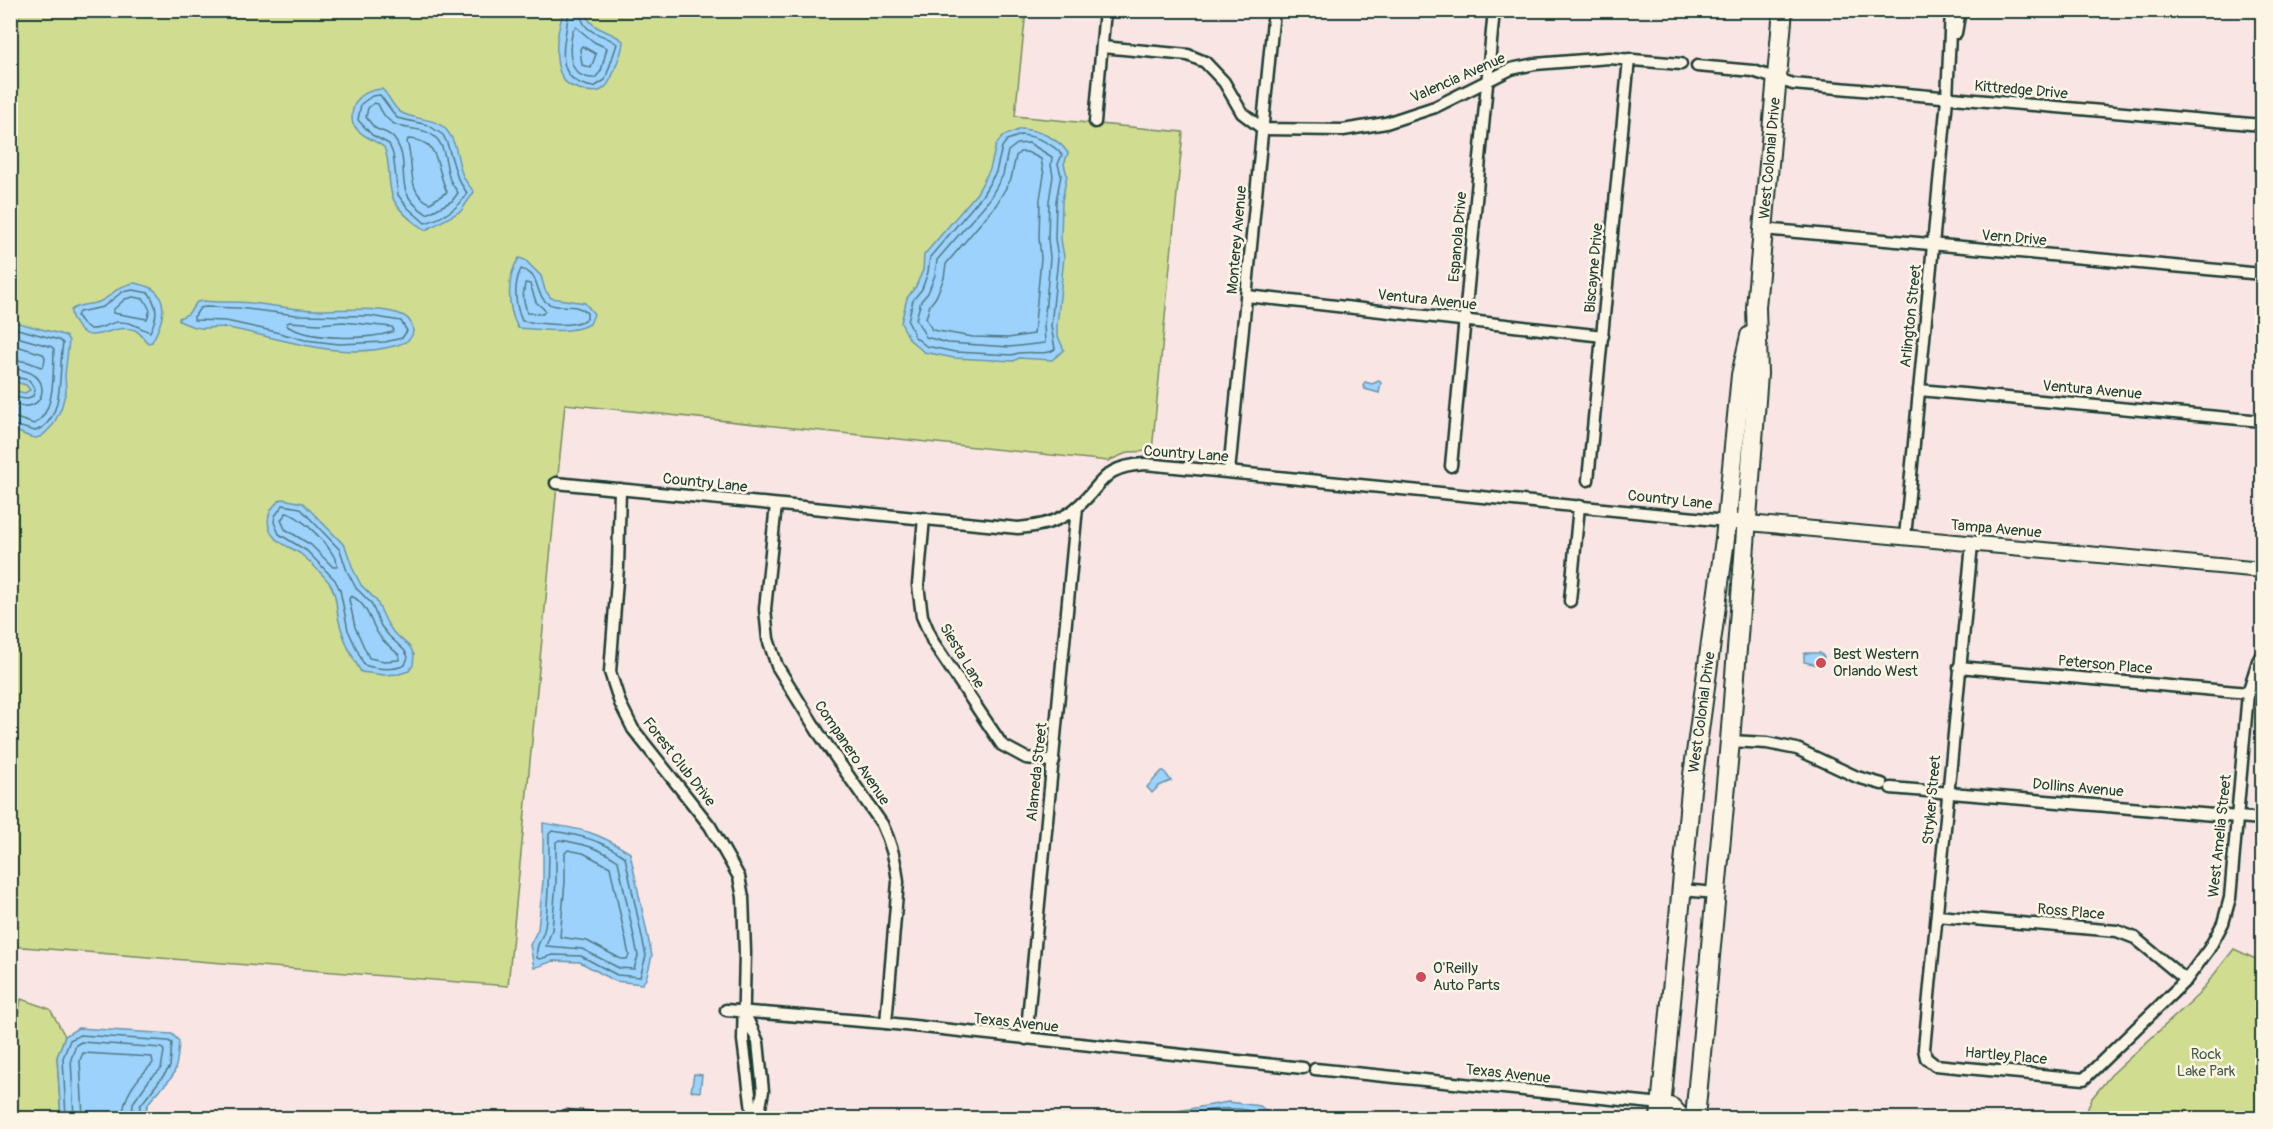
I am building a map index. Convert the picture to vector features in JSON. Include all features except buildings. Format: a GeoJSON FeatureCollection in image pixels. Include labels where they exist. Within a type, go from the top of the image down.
{"type":"FeatureCollection","features":[{"type":"Feature","properties":{"kind":"highway","name":"West Colonial Drive"},"geometry":{"type":"LineString","coordinates":[[1695,1119],[1730,741],[1758,374],[1756,308],[1783,10]]}},
{"type":"Feature","properties":{"kind":"highway","name":"West Colonial Drive"},"geometry":{"type":"LineString","coordinates":[[1661,1111],[1695,757],[1726,521],[1741,376],[1756,308]]}},
{"type":"Feature","properties":{"kind":"highway"},"geometry":{"type":"LineString","coordinates":[[1661,1111],[1672,1108],[1681,1119]]}},
{"type":"Feature","properties":{"kind":"street"},"geometry":{"type":"LineString","coordinates":[[1095,122],[1106,10]]}},
{"type":"Feature","properties":{"kind":"street","name":"Monterey Avenue"},"geometry":{"type":"LineString","coordinates":[[1229,472],[1274,10]]}},
{"type":"Feature","properties":{"kind":"street","name":"Espanola Drive"},"geometry":{"type":"LineString","coordinates":[[1451,466],[1494,10]]}},
{"type":"Feature","properties":{"kind":"street","name":"Arlington Street"},"geometry":{"type":"LineString","coordinates":[[1905,537],[1947,99],[1951,10]]}},
{"type":"Feature","properties":{"kind":"street","name":"Arlington Street"},"geometry":{"type":"LineString","coordinates":[[1947,99],[1960,10]]}},
{"type":"Feature","properties":{"kind":"street"},"geometry":{"type":"LineString","coordinates":[[1102,47],[1188,55],[1205,62],[1224,82],[1242,113],[1263,129]]}},
{"type":"Feature","properties":{"kind":"street","name":"Valencia Avenue"},"geometry":{"type":"LineString","coordinates":[[1263,129],[1344,130],[1386,123],[1434,107],[1511,69],[1535,64],[1609,58],[1682,64]]}},
{"type":"Feature","properties":{"kind":"street","name":"Biscayne Drive"},"geometry":{"type":"LineString","coordinates":[[1588,480],[1629,59]]}},
{"type":"Feature","properties":{"kind":"street"},"geometry":{"type":"LineString","coordinates":[[1697,66],[1753,72],[1778,78]]}},
{"type":"Feature","properties":{"kind":"street","name":"Kittredge Drive"},"geometry":{"type":"LineString","coordinates":[[1778,78],[1793,84],[1947,99],[2262,125]]}},
{"type":"Feature","properties":{"kind":"street","name":"Vern Drive"},"geometry":{"type":"LineString","coordinates":[[1762,229],[2262,274]]}},
{"type":"Feature","properties":{"kind":"street","name":"Ventura Avenue"},"geometry":{"type":"LineString","coordinates":[[1247,296],[1603,336]]}},
{"type":"Feature","properties":{"kind":"street","name":"Ventura Avenue"},"geometry":{"type":"LineString","coordinates":[[1919,390],[2262,421]]}},
{"type":"Feature","properties":{"kind":"street","name":"Country Lane"},"geometry":{"type":"LineString","coordinates":[[556,483],[1018,528],[1040,526],[1060,519],[1077,507],[1101,479],[1114,470],[1129,465],[1145,464],[1726,521]]}},
{"type":"Feature","properties":{"kind":"street","name":"Forest Club Drive"},"geometry":{"type":"LineString","coordinates":[[620,489],[618,567],[610,672],[620,703],[633,729],[710,826],[740,877],[745,952],[743,1040],[755,1119]]}},
{"type":"Feature","properties":{"kind":"street","name":"Companero Avenue"},"geometry":{"type":"LineString","coordinates":[[776,505],[765,609],[768,639],[777,666],[882,824],[896,863],[898,882],[886,1023]]}},
{"type":"Feature","properties":{"kind":"street"},"geometry":{"type":"LineString","coordinates":[[1569,601],[1579,506]]}},
{"type":"Feature","properties":{"kind":"street","name":"Alameda Street"},"geometry":{"type":"LineString","coordinates":[[1026,1039],[1077,507]]}},
{"type":"Feature","properties":{"kind":"street","name":"Siesta Lane"},"geometry":{"type":"LineString","coordinates":[[924,518],[918,585],[922,616],[933,642],[1002,745],[1026,758],[1054,760]]}},
{"type":"Feature","properties":{"kind":"street","name":"Tampa Avenue"},"geometry":{"type":"LineString","coordinates":[[1726,521],[2262,570]]}},
{"type":"Feature","properties":{"kind":"street","name":"Stryker Street"},"geometry":{"type":"LineString","coordinates":[[1926,1058],[1924,1049],[1971,544]]}},
{"type":"Feature","properties":{"kind":"street","name":"West Amelia Street"},"geometry":{"type":"LineString","coordinates":[[2084,1079],[2186,980],[2209,949],[2223,923],[2230,898],[2248,693],[2262,654]]}},
{"type":"Feature","properties":{"kind":"street","name":"Peterson Place"},"geometry":{"type":"LineString","coordinates":[[1959,667],[2248,693]]}},
{"type":"Feature","properties":{"kind":"street","name":"Dollins Avenue"},"geometry":{"type":"LineString","coordinates":[[1730,741],[1767,743],[1797,749],[1857,777],[1887,786],[2262,819]]}},
{"type":"Feature","properties":{"kind":"street"},"geometry":{"type":"LineString","coordinates":[[1682,890],[1716,893]]}},
{"type":"Feature","properties":{"kind":"street","name":"Ross Place"},"geometry":{"type":"LineString","coordinates":[[1937,916],[2117,931],[2135,939],[2186,980]]}},
{"type":"Feature","properties":{"kind":"street","name":"Texas Avenue"},"geometry":{"type":"LineString","coordinates":[[726,1010],[886,1023],[1303,1068]]}},
{"type":"Feature","properties":{"kind":"street","name":"Hartley Place"},"geometry":{"type":"LineString","coordinates":[[1926,1058],[1935,1065],[2084,1079]]}},
{"type":"Feature","properties":{"kind":"street","name":"Texas Avenue"},"geometry":{"type":"LineString","coordinates":[[1315,1069],[1661,1111]]}},
{"type":"Feature","properties":{"kind":"street"},"geometry":{"type":"LineString","coordinates":[[565,1116],[596,1119]]}},
{"type":"Feature","properties":{"kind":"green space"},"geometry":{"type":"Polygon","coordinates":[[[19,11],[1026,11],[1015,116],[1183,132],[1152,451],[1129,452],[1108,461],[565,404],[508,986],[11,946],[10,106],[19,11]]]}},
{"type":"Feature","properties":{"kind":"green space","name":"Rock Lake Park"},"geometry":{"type":"Polygon","coordinates":[[[2234,949],[2262,962],[2262,1118],[2084,1118],[2092,1098],[2111,1075],[2198,995],[2234,949]]]}},
{"type":"Feature","properties":{"kind":"green space"},"geometry":{"type":"Polygon","coordinates":[[[21,999],[50,1009],[65,1036],[57,1057],[61,1118],[11,1118],[11,1055],[21,999]]]}},
{"type":"Feature","properties":{"kind":"water"},"geometry":{"type":"Polygon","coordinates":[[[564,11],[585,11],[587,18],[596,26],[623,41],[612,78],[600,91],[579,89],[563,79],[558,63],[557,45],[564,11]]]}},
{"type":"Feature","properties":{"kind":"water"},"geometry":{"type":"Polygon","coordinates":[[[382,89],[399,111],[444,127],[454,142],[463,176],[474,192],[461,211],[426,230],[406,215],[394,200],[384,147],[360,132],[352,122],[353,109],[357,100],[368,92],[382,89]]]}},
{"type":"Feature","properties":{"kind":"water"},"geometry":{"type":"Polygon","coordinates":[[[1021,129],[1047,136],[1059,143],[1068,153],[1064,164],[1067,175],[1062,201],[1061,239],[1064,257],[1057,326],[1057,334],[1064,350],[1052,360],[1019,358],[1014,361],[954,358],[924,352],[910,340],[901,323],[907,298],[916,286],[923,270],[924,255],[977,193],[990,169],[996,145],[1003,136],[1021,129]]]}},
{"type":"Feature","properties":{"kind":"water"},"geometry":{"type":"Polygon","coordinates":[[[519,258],[525,260],[541,276],[545,290],[551,298],[585,303],[594,314],[590,324],[564,330],[518,328],[514,320],[509,293],[512,274],[519,258]]]}},
{"type":"Feature","properties":{"kind":"water"},"geometry":{"type":"Polygon","coordinates":[[[133,283],[154,290],[160,296],[163,313],[152,342],[148,343],[135,330],[118,329],[94,335],[81,331],[72,318],[71,310],[99,302],[121,287],[133,283]]]}},
{"type":"Feature","properties":{"kind":"water"},"geometry":{"type":"Polygon","coordinates":[[[197,302],[244,302],[309,310],[386,311],[406,317],[413,332],[409,339],[399,344],[373,350],[352,351],[331,350],[225,327],[199,328],[179,321],[179,318],[188,314],[197,302]]]}},
{"type":"Feature","properties":{"kind":"water"},"geometry":{"type":"Polygon","coordinates":[[[11,321],[66,336],[69,341],[65,375],[66,391],[61,409],[53,425],[42,436],[36,438],[11,429],[11,390],[25,393],[30,390],[26,385],[11,381],[11,321]]]}},
{"type":"Feature","properties":{"kind":"water"},"geometry":{"type":"Polygon","coordinates":[[[1379,381],[1381,383],[1379,393],[1365,389],[1363,386],[1365,382],[1372,384],[1379,381]]]}},
{"type":"Feature","properties":{"kind":"water"},"geometry":{"type":"Polygon","coordinates":[[[282,499],[303,503],[345,546],[361,585],[376,600],[393,632],[410,647],[414,655],[413,665],[409,671],[384,675],[361,672],[343,634],[331,585],[309,561],[272,535],[268,521],[270,512],[282,499]]]}},
{"type":"Feature","properties":{"kind":"water"},"geometry":{"type":"Polygon","coordinates":[[[1806,653],[1820,653],[1824,657],[1823,661],[1818,665],[1804,662],[1806,653]]]}},
{"type":"Feature","properties":{"kind":"water"},"geometry":{"type":"Polygon","coordinates":[[[1162,771],[1171,781],[1159,786],[1152,793],[1147,787],[1162,771]]]}},
{"type":"Feature","properties":{"kind":"water"},"geometry":{"type":"Polygon","coordinates":[[[543,823],[588,832],[630,853],[652,956],[646,979],[642,984],[615,981],[580,962],[553,961],[534,968],[530,945],[538,929],[543,881],[543,823]]]}},
{"type":"Feature","properties":{"kind":"water"},"geometry":{"type":"Polygon","coordinates":[[[78,1028],[172,1034],[179,1041],[177,1063],[173,1075],[151,1099],[145,1118],[61,1118],[57,1057],[65,1036],[78,1028]]]}},
{"type":"Feature","properties":{"kind":"water"},"geometry":{"type":"Polygon","coordinates":[[[694,1074],[702,1075],[700,1092],[691,1091],[694,1074]]]}},
{"type":"Feature","properties":{"kind":"water"},"geometry":{"type":"Polygon","coordinates":[[[1228,1102],[1260,1106],[1275,1118],[1161,1118],[1178,1111],[1228,1102]]]}},
{"type":"Feature","properties":{"kind":"place","name":"Best Western Orlando West"},"geometry":{"type":"Point","coordinates":[1821,663]}},
{"type":"Feature","properties":{"kind":"place","name":"O'Reilly Auto Parts"},"geometry":{"type":"Point","coordinates":[1421,977]}}]}
